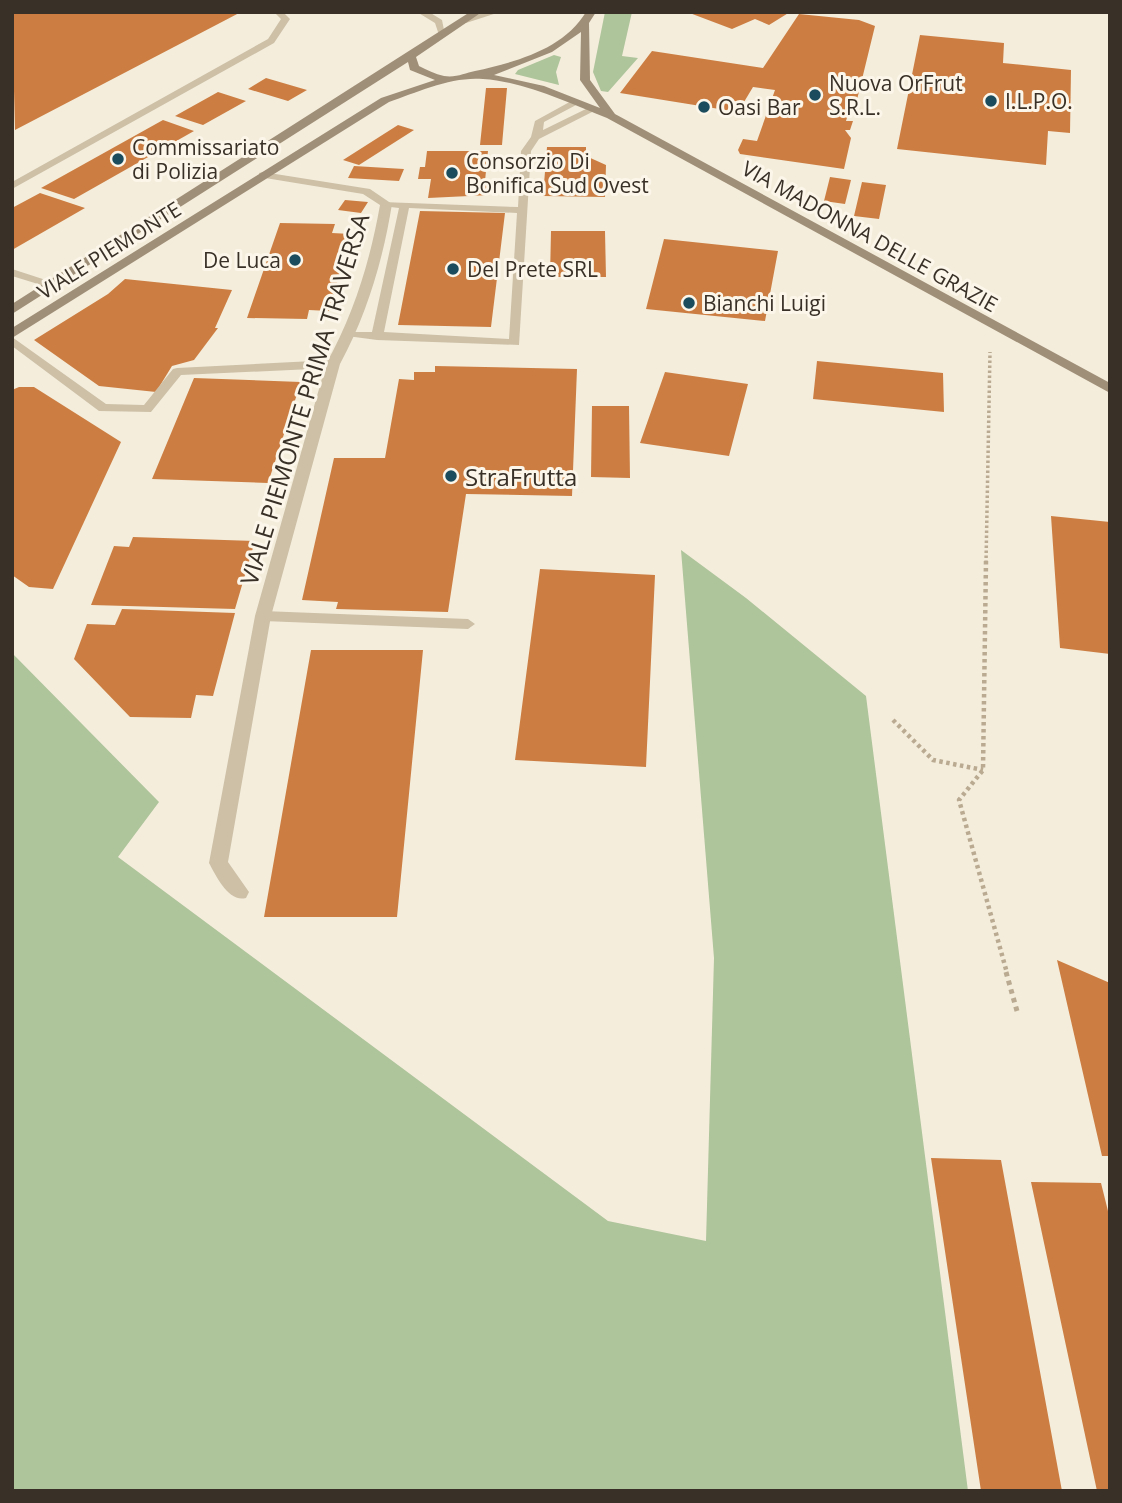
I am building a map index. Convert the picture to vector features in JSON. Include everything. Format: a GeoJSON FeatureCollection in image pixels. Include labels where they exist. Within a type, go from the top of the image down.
{"type":"FeatureCollection","features":[{"type":"Feature","properties":{"kind":"street"},"geometry":{"type":"LineString","coordinates":[[422,12],[439,22],[442,33]]}},
{"type":"Feature","properties":{"kind":"street","name":"VIALE PIEMONTE"},"geometry":{"type":"LineString","coordinates":[[12,310],[477,12]]}},
{"type":"Feature","properties":{"kind":"street"},"geometry":{"type":"LineString","coordinates":[[590,12],[586,25],[585,80],[611,116]]}},
{"type":"Feature","properties":{"kind":"street","name":"VIALE PIEMONTE"},"geometry":{"type":"LineString","coordinates":[[12,334],[385,100],[446,79],[529,61],[586,25]]}},
{"type":"Feature","properties":{"kind":"street"},"geometry":{"type":"LineString","coordinates":[[411,56],[414,68],[446,79]]}},
{"type":"Feature","properties":{"kind":"street","name":"VIA MADONNA DELLE GRAZIE"},"geometry":{"type":"LineString","coordinates":[[476,74],[540,88],[611,116],[1110,389]]}},
{"type":"Feature","properties":{"kind":"street","name":"VIALE PIEMONTE PRIMA TRAVERSA"},"geometry":{"type":"LineString","coordinates":[[239,892],[218,863],[262,616],[333,364],[351,334],[383,225],[386,204],[366,191],[263,175]]}},
{"type":"Feature","properties":{"kind":"lane"},"geometry":{"type":"LineString","coordinates":[[12,186],[271,41],[286,19],[278,12]]}},
{"type":"Feature","properties":{"kind":"lane"},"geometry":{"type":"LineString","coordinates":[[466,20],[496,12]]}},
{"type":"Feature","properties":{"kind":"lane"},"geometry":{"type":"LineString","coordinates":[[351,334],[515,343],[527,151],[536,137],[540,121],[575,102]]}},
{"type":"Feature","properties":{"kind":"lane"},"geometry":{"type":"LineString","coordinates":[[536,137],[593,108]]}},
{"type":"Feature","properties":{"kind":"lane"},"geometry":{"type":"LineString","coordinates":[[386,204],[404,207],[522,210]]}},
{"type":"Feature","properties":{"kind":"lane"},"geometry":{"type":"LineString","coordinates":[[377,337],[404,207]]}},
{"type":"Feature","properties":{"kind":"lane"},"geometry":{"type":"LineString","coordinates":[[12,272],[51,285]]}},
{"type":"Feature","properties":{"kind":"lane"},"geometry":{"type":"LineString","coordinates":[[12,340],[103,408],[147,408],[177,372],[333,364]]}},
{"type":"Feature","properties":{"kind":"lane"},"geometry":{"type":"LineString","coordinates":[[262,616],[468,624]]}},
{"type":"Feature","properties":{"kind":"path"},"geometry":{"type":"LineString","coordinates":[[996,327],[990,345],[983,770],[959,800],[1017,1011]]}},
{"type":"Feature","properties":{"kind":"path"},"geometry":{"type":"LineString","coordinates":[[893,720],[933,760],[983,770]]}},
{"type":"Feature","properties":{"kind":"green space"},"geometry":{"type":"Polygon","coordinates":[[[605,12],[632,12],[622,56],[638,58],[608,92],[601,91],[593,72],[605,12]]]}},
{"type":"Feature","properties":{"kind":"green space"},"geometry":{"type":"Polygon","coordinates":[[[554,55],[561,57],[556,72],[559,85],[515,74],[518,70],[554,55]]]}},
{"type":"Feature","properties":{"kind":"green space"},"geometry":{"type":"Polygon","coordinates":[[[681,550],[746,598],[866,696],[968,1491],[12,1491],[12,653],[159,802],[118,857],[608,1221],[706,1241],[714,958],[681,550]]]}},
{"type":"Feature","properties":{"kind":"building"},"geometry":{"type":"Polygon","coordinates":[[[12,12],[241,12],[15,130],[12,12]]]}},
{"type":"Feature","properties":{"kind":"building"},"geometry":{"type":"Polygon","coordinates":[[[687,12],[790,12],[769,25],[755,19],[732,29],[687,12]]]}},
{"type":"Feature","properties":{"kind":"building","name":"Nuova OrFrut S.R.L."},"geometry":{"type":"Polygon","coordinates":[[[799,14],[859,20],[875,26],[854,112],[849,111],[846,121],[853,121],[850,130],[845,130],[851,138],[844,169],[740,154],[738,150],[743,139],[757,141],[775,90],[753,87],[738,112],[620,93],[652,51],[763,68],[799,14]]]}},
{"type":"Feature","properties":{"kind":"building"},"geometry":{"type":"Polygon","coordinates":[[[920,35],[1004,43],[1003,63],[1071,70],[1070,133],[1048,131],[1046,165],[897,149],[920,35]]]}},
{"type":"Feature","properties":{"kind":"building"},"geometry":{"type":"Polygon","coordinates":[[[266,78],[307,90],[288,101],[248,89],[266,78]]]}},
{"type":"Feature","properties":{"kind":"building"},"geometry":{"type":"Polygon","coordinates":[[[486,88],[507,88],[502,145],[480,145],[486,88]]]}},
{"type":"Feature","properties":{"kind":"building"},"geometry":{"type":"Polygon","coordinates":[[[218,92],[246,101],[203,125],[175,116],[218,92]]]}},
{"type":"Feature","properties":{"kind":"building","name":"Commissariato di Polizia"},"geometry":{"type":"Polygon","coordinates":[[[163,120],[194,131],[74,199],[41,188],[163,120]]]}},
{"type":"Feature","properties":{"kind":"building"},"geometry":{"type":"Polygon","coordinates":[[[398,125],[414,130],[359,165],[343,160],[398,125]]]}},
{"type":"Feature","properties":{"kind":"building"},"geometry":{"type":"Polygon","coordinates":[[[547,147],[586,147],[586,156],[606,165],[605,197],[543,196],[547,147]]]}},
{"type":"Feature","properties":{"kind":"building","name":"Consorzio Di Bonifica Sud Ovest"},"geometry":{"type":"Polygon","coordinates":[[[427,151],[488,151],[485,181],[491,181],[490,195],[428,198],[431,179],[418,179],[420,167],[425,167],[427,151]]]}},
{"type":"Feature","properties":{"kind":"building"},"geometry":{"type":"Polygon","coordinates":[[[354,166],[404,169],[399,181],[348,178],[354,166]]]}},
{"type":"Feature","properties":{"kind":"building"},"geometry":{"type":"Polygon","coordinates":[[[830,177],[851,180],[845,204],[824,201],[830,177]]]}},
{"type":"Feature","properties":{"kind":"building"},"geometry":{"type":"Polygon","coordinates":[[[862,182],[886,185],[879,219],[854,216],[862,182]]]}},
{"type":"Feature","properties":{"kind":"building"},"geometry":{"type":"Polygon","coordinates":[[[40,193],[85,208],[12,250],[12,208],[40,193]]]}},
{"type":"Feature","properties":{"kind":"building"},"geometry":{"type":"Polygon","coordinates":[[[345,200],[368,202],[361,213],[338,210],[345,200]]]}},
{"type":"Feature","properties":{"kind":"building","name":"Del Prete SRL"},"geometry":{"type":"Polygon","coordinates":[[[420,211],[505,213],[491,327],[398,325],[420,211]]]}},
{"type":"Feature","properties":{"kind":"building"},"geometry":{"type":"Polygon","coordinates":[[[280,223],[335,224],[332,233],[351,234],[329,311],[309,310],[307,319],[247,318],[280,223]]]}},
{"type":"Feature","properties":{"kind":"building"},"geometry":{"type":"Polygon","coordinates":[[[551,231],[605,231],[606,277],[550,277],[551,231]]]}},
{"type":"Feature","properties":{"kind":"building"},"geometry":{"type":"Polygon","coordinates":[[[664,239],[778,251],[765,321],[646,309],[664,239]]]}},
{"type":"Feature","properties":{"kind":"building"},"geometry":{"type":"Polygon","coordinates":[[[125,279],[232,290],[215,328],[218,328],[194,360],[172,366],[156,392],[99,386],[34,340],[108,294],[125,279]]]}},
{"type":"Feature","properties":{"kind":"building"},"geometry":{"type":"Polygon","coordinates":[[[817,361],[943,373],[944,412],[813,399],[817,361]]]}},
{"type":"Feature","properties":{"kind":"building","name":"StraFrutta"},"geometry":{"type":"Polygon","coordinates":[[[435,366],[577,369],[572,496],[466,494],[448,612],[336,609],[338,602],[302,600],[334,458],[385,458],[399,379],[414,380],[414,372],[435,372],[435,366]]]}},
{"type":"Feature","properties":{"kind":"building"},"geometry":{"type":"Polygon","coordinates":[[[665,372],[748,384],[729,456],[640,443],[665,372]]]}},
{"type":"Feature","properties":{"kind":"building"},"geometry":{"type":"Polygon","coordinates":[[[194,378],[301,382],[268,483],[152,479],[194,378]]]}},
{"type":"Feature","properties":{"kind":"building"},"geometry":{"type":"Polygon","coordinates":[[[34,387],[121,442],[53,589],[29,587],[12,575],[12,390],[34,387]]]}},
{"type":"Feature","properties":{"kind":"building"},"geometry":{"type":"Polygon","coordinates":[[[592,406],[629,406],[630,478],[591,477],[592,406]]]}},
{"type":"Feature","properties":{"kind":"building"},"geometry":{"type":"Polygon","coordinates":[[[1051,516],[1110,522],[1110,654],[1060,648],[1051,516]]]}},
{"type":"Feature","properties":{"kind":"building"},"geometry":{"type":"Polygon","coordinates":[[[133,537],[255,541],[235,609],[91,605],[114,546],[129,547],[133,537]]]}},
{"type":"Feature","properties":{"kind":"building"},"geometry":{"type":"Polygon","coordinates":[[[540,569],[655,575],[646,767],[515,760],[540,569]]]}},
{"type":"Feature","properties":{"kind":"building"},"geometry":{"type":"Polygon","coordinates":[[[122,609],[235,613],[213,696],[196,695],[191,718],[130,717],[74,659],[87,624],[115,625],[122,609]]]}},
{"type":"Feature","properties":{"kind":"building"},"geometry":{"type":"Polygon","coordinates":[[[311,650],[423,650],[397,917],[264,917],[311,650]]]}},
{"type":"Feature","properties":{"kind":"building"},"geometry":{"type":"Polygon","coordinates":[[[1057,960],[1110,983],[1110,1156],[1102,1156],[1057,960]]]}},
{"type":"Feature","properties":{"kind":"building"},"geometry":{"type":"Polygon","coordinates":[[[931,1158],[1001,1160],[1062,1491],[981,1491],[931,1158]]]}},
{"type":"Feature","properties":{"kind":"building"},"geometry":{"type":"Polygon","coordinates":[[[1031,1182],[1101,1183],[1110,1219],[1110,1491],[1097,1491],[1031,1182]]]}},
{"type":"Feature","properties":{"kind":"place","name":"Nuova OrFrut S.R.L."},"geometry":{"type":"Point","coordinates":[815,95]}},
{"type":"Feature","properties":{"kind":"place","name":"I.L.P.O."},"geometry":{"type":"Point","coordinates":[991,101]}},
{"type":"Feature","properties":{"kind":"place","name":"Oasi Bar"},"geometry":{"type":"Point","coordinates":[704,107]}},
{"type":"Feature","properties":{"kind":"place","name":"Commissariato di Polizia"},"geometry":{"type":"Point","coordinates":[118,159]}},
{"type":"Feature","properties":{"kind":"place","name":"Consorzio Di Bonifica Sud Ovest"},"geometry":{"type":"Point","coordinates":[452,173]}},
{"type":"Feature","properties":{"kind":"place","name":"De Luca"},"geometry":{"type":"Point","coordinates":[295,260]}},
{"type":"Feature","properties":{"kind":"place","name":"Del Prete SRL"},"geometry":{"type":"Point","coordinates":[453,269]}},
{"type":"Feature","properties":{"kind":"place","name":"Bianchi Luigi"},"geometry":{"type":"Point","coordinates":[689,303]}},
{"type":"Feature","properties":{"kind":"place","name":"StraFrutta"},"geometry":{"type":"Point","coordinates":[451,476]}}]}
